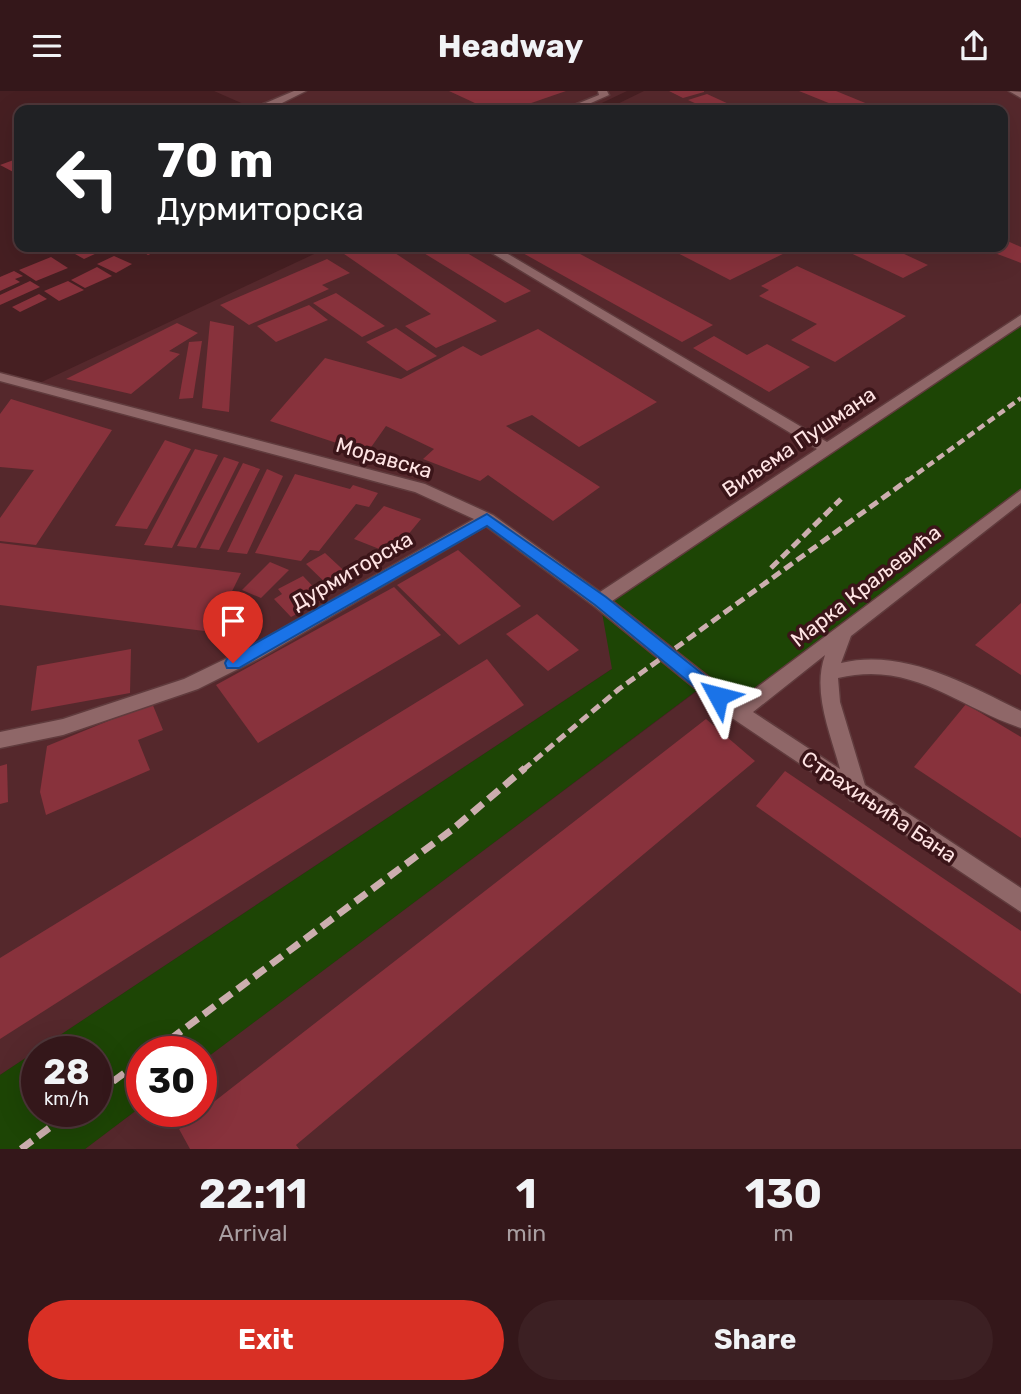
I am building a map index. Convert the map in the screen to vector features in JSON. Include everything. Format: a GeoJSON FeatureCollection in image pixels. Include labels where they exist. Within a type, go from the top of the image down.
{"type":"FeatureCollection","features":[{"type":"Feature","properties":{"kind":"street"},"geometry":{"type":"LineString","coordinates":[[268,91],[288,97]]}},
{"type":"Feature","properties":{"kind":"street"},"geometry":{"type":"LineString","coordinates":[[269,105],[302,91]]}},
{"type":"Feature","properties":{"kind":"street"},"geometry":{"type":"LineString","coordinates":[[580,105],[602,97],[605,95],[602,91]]}},
{"type":"Feature","properties":{"kind":"street"},"geometry":{"type":"LineString","coordinates":[[1013,91],[1021,95]]}},
{"type":"Feature","properties":{"kind":"street"},"geometry":{"type":"LineString","coordinates":[[496,252],[827,449]]}},
{"type":"Feature","properties":{"kind":"street","name":"Виљема Пушмана"},"geometry":{"type":"LineString","coordinates":[[600,601],[1021,319]]}},
{"type":"Feature","properties":{"kind":"street","name":"Моравска"},"geometry":{"type":"LineString","coordinates":[[0,377],[420,488],[487,519],[600,601],[738,712]]}},
{"type":"Feature","properties":{"kind":"street","name":"Марка Краљевића"},"geometry":{"type":"LineString","coordinates":[[738,712],[842,635],[1021,495]]}},
{"type":"Feature","properties":{"kind":"street","name":"Дурмиторска"},"geometry":{"type":"LineString","coordinates":[[0,740],[63,727],[191,684],[254,653],[487,519]]}},
{"type":"Feature","properties":{"kind":"street"},"geometry":{"type":"LineString","coordinates":[[842,635],[828,673],[831,702],[857,793]]}},
{"type":"Feature","properties":{"kind":"street"},"geometry":{"type":"LineString","coordinates":[[828,673],[851,665],[883,666],[929,675],[1021,720]]}},
{"type":"Feature","properties":{"kind":"street","name":"Страхињића Бана"},"geometry":{"type":"LineString","coordinates":[[738,712],[1021,901]]}},
{"type":"Feature","properties":{"kind":"shaded area"},"geometry":{"type":"Polygon","coordinates":[[[214,91],[627,91],[598,105],[246,105],[214,91]]]}},
{"type":"Feature","properties":{"kind":"shaded area"},"geometry":{"type":"Polygon","coordinates":[[[644,91],[1013,91],[1021,95],[1021,319],[601,600],[613,668],[59,1036],[21,1036],[21,1061],[0,1075],[0,377],[31,387],[318,252],[1008,252],[1008,105],[615,105],[644,91]]]}},
{"type":"Feature","properties":{"kind":"shaded area"},"geometry":{"type":"Polygon","coordinates":[[[1021,494],[1021,1149],[85,1149],[126,1118],[126,1127],[217,1127],[217,1050],[709,682],[1021,494]]]}},
{"type":"Feature","properties":{"kind":"green space"},"geometry":{"type":"Polygon","coordinates":[[[1021,319],[1021,494],[738,704],[708,682],[217,1050],[217,1036],[126,1036],[126,1118],[85,1149],[0,1149],[0,1075],[21,1061],[21,1127],[112,1127],[112,1036],[59,1036],[612,669],[600,601],[1021,319]]]}},
{"type":"Feature","properties":{"kind":"building"},"geometry":{"type":"Polygon","coordinates":[[[449,91],[566,91],[525,105],[479,105],[449,91]]]}},
{"type":"Feature","properties":{"kind":"building"},"geometry":{"type":"Polygon","coordinates":[[[669,91],[704,91],[704,92],[683,98],[669,91]]]}},
{"type":"Feature","properties":{"kind":"building"},"geometry":{"type":"Polygon","coordinates":[[[799,91],[836,91],[870,105],[834,105],[799,91]]]}},
{"type":"Feature","properties":{"kind":"building"},"geometry":{"type":"Polygon","coordinates":[[[707,94],[731,105],[699,105],[688,100],[707,94]]]}},
{"type":"Feature","properties":{"kind":"building"},"geometry":{"type":"Polygon","coordinates":[[[14,160],[14,172],[0,165],[14,160]]]}},
{"type":"Feature","properties":{"kind":"building"},"geometry":{"type":"Polygon","coordinates":[[[1008,241],[1021,247],[1021,263],[992,252],[1008,252],[1008,241]]]}},
{"type":"Feature","properties":{"kind":"building"},"geometry":{"type":"Polygon","coordinates":[[[71,252],[97,253],[84,259],[71,252]]]}},
{"type":"Feature","properties":{"kind":"building"},"geometry":{"type":"Polygon","coordinates":[[[341,252],[394,252],[497,321],[436,348],[405,326],[431,314],[341,252]]]}},
{"type":"Feature","properties":{"kind":"building"},"geometry":{"type":"Polygon","coordinates":[[[422,252],[465,252],[531,291],[505,303],[422,252]]]}},
{"type":"Feature","properties":{"kind":"building"},"geometry":{"type":"Polygon","coordinates":[[[521,252],[576,252],[713,325],[682,342],[521,252]]]}},
{"type":"Feature","properties":{"kind":"building"},"geometry":{"type":"Polygon","coordinates":[[[676,252],[787,252],[730,280],[676,252]]]}},
{"type":"Feature","properties":{"kind":"building"},"geometry":{"type":"Polygon","coordinates":[[[848,252],[900,252],[928,265],[903,278],[848,252]]]}},
{"type":"Feature","properties":{"kind":"building"},"geometry":{"type":"Polygon","coordinates":[[[114,256],[132,264],[116,273],[97,264],[114,256]]]}},
{"type":"Feature","properties":{"kind":"building"},"geometry":{"type":"Polygon","coordinates":[[[51,257],[68,268],[36,281],[19,270],[51,257]]]}},
{"type":"Feature","properties":{"kind":"building"},"geometry":{"type":"Polygon","coordinates":[[[327,259],[350,273],[322,285],[329,289],[249,325],[220,305],[327,259]]]}},
{"type":"Feature","properties":{"kind":"building"},"geometry":{"type":"Polygon","coordinates":[[[797,266],[906,316],[835,362],[791,340],[817,324],[759,296],[769,290],[761,286],[797,266]]]}},
{"type":"Feature","properties":{"kind":"building"},"geometry":{"type":"Polygon","coordinates":[[[97,267],[112,276],[85,288],[71,280],[97,267]]]}},
{"type":"Feature","properties":{"kind":"building"},"geometry":{"type":"Polygon","coordinates":[[[14,271],[23,276],[15,279],[20,282],[0,291],[0,277],[14,271]]]}},
{"type":"Feature","properties":{"kind":"building"},"geometry":{"type":"Polygon","coordinates":[[[30,281],[40,287],[0,305],[0,295],[30,281]]]}},
{"type":"Feature","properties":{"kind":"building"},"geometry":{"type":"Polygon","coordinates":[[[68,281],[84,290],[59,301],[44,291],[68,281]]]}},
{"type":"Feature","properties":{"kind":"building"},"geometry":{"type":"Polygon","coordinates":[[[336,293],[385,326],[362,337],[313,303],[336,293]]]}},
{"type":"Feature","properties":{"kind":"building"},"geometry":{"type":"Polygon","coordinates":[[[39,294],[47,299],[20,312],[12,307],[39,294]]]}},
{"type":"Feature","properties":{"kind":"building"},"geometry":{"type":"Polygon","coordinates":[[[309,305],[328,320],[276,342],[257,326],[309,305]]]}},
{"type":"Feature","properties":{"kind":"building"},"geometry":{"type":"Polygon","coordinates":[[[210,321],[234,326],[229,412],[202,408],[210,321]]]}},
{"type":"Feature","properties":{"kind":"building"},"geometry":{"type":"Polygon","coordinates":[[[177,323],[198,333],[169,351],[180,354],[131,394],[66,379],[177,323]]]}},
{"type":"Feature","properties":{"kind":"building"},"geometry":{"type":"Polygon","coordinates":[[[396,328],[437,356],[407,371],[366,342],[396,328]]]}},
{"type":"Feature","properties":{"kind":"building"},"geometry":{"type":"Polygon","coordinates":[[[538,329],[657,402],[579,447],[532,415],[506,426],[600,487],[553,521],[488,475],[480,481],[423,459],[434,449],[386,426],[367,453],[270,421],[325,358],[401,379],[463,346],[481,356],[538,329]]]}},
{"type":"Feature","properties":{"kind":"building"},"geometry":{"type":"Polygon","coordinates":[[[714,336],[747,355],[767,344],[810,367],[769,392],[693,348],[714,336]]]}},
{"type":"Feature","properties":{"kind":"building"},"geometry":{"type":"Polygon","coordinates":[[[202,341],[193,398],[179,399],[189,342],[202,341]]]}},
{"type":"Feature","properties":{"kind":"building"},"geometry":{"type":"Polygon","coordinates":[[[11,399],[112,430],[36,545],[0,541],[0,518],[34,470],[0,467],[0,414],[11,399]]]}},
{"type":"Feature","properties":{"kind":"building"},"geometry":{"type":"Polygon","coordinates":[[[165,440],[191,449],[147,529],[115,526],[165,440]]]}},
{"type":"Feature","properties":{"kind":"building"},"geometry":{"type":"Polygon","coordinates":[[[195,449],[218,455],[172,548],[144,545],[195,449]]]}},
{"type":"Feature","properties":{"kind":"building"},"geometry":{"type":"Polygon","coordinates":[[[224,457],[239,462],[196,548],[177,546],[224,457]]]}},
{"type":"Feature","properties":{"kind":"building"},"geometry":{"type":"Polygon","coordinates":[[[243,463],[260,469],[219,550],[200,548],[243,463]]]}},
{"type":"Feature","properties":{"kind":"building"},"geometry":{"type":"Polygon","coordinates":[[[267,469],[283,476],[247,554],[227,552],[267,469]]]}},
{"type":"Feature","properties":{"kind":"building"},"geometry":{"type":"Polygon","coordinates":[[[295,474],[350,489],[353,485],[378,493],[369,507],[356,504],[319,551],[310,550],[301,561],[255,553],[295,474]]]}},
{"type":"Feature","properties":{"kind":"building"},"geometry":{"type":"Polygon","coordinates":[[[384,506],[421,519],[392,554],[354,539],[384,506]]]}},
{"type":"Feature","properties":{"kind":"building"},"geometry":{"type":"Polygon","coordinates":[[[0,543],[241,573],[212,632],[0,605],[0,543]]]}},
{"type":"Feature","properties":{"kind":"building"},"geometry":{"type":"Polygon","coordinates":[[[458,550],[521,606],[459,645],[397,585],[458,550]]]}},
{"type":"Feature","properties":{"kind":"building"},"geometry":{"type":"Polygon","coordinates":[[[325,553],[353,579],[334,591],[306,564],[325,553]]]}},
{"type":"Feature","properties":{"kind":"building"},"geometry":{"type":"Polygon","coordinates":[[[270,562],[289,570],[261,598],[242,590],[270,562]]]}},
{"type":"Feature","properties":{"kind":"building"},"geometry":{"type":"Polygon","coordinates":[[[303,576],[325,599],[291,617],[274,599],[282,594],[278,589],[303,576]]]}},
{"type":"Feature","properties":{"kind":"building"},"geometry":{"type":"Polygon","coordinates":[[[394,587],[441,635],[258,743],[216,685],[394,587]]]}},
{"type":"Feature","properties":{"kind":"building"},"geometry":{"type":"Polygon","coordinates":[[[1021,603],[1021,675],[975,645],[1021,603]]]}},
{"type":"Feature","properties":{"kind":"building"},"geometry":{"type":"Polygon","coordinates":[[[537,614],[579,650],[548,671],[506,634],[537,614]]]}},
{"type":"Feature","properties":{"kind":"building"},"geometry":{"type":"Polygon","coordinates":[[[131,649],[130,693],[31,711],[37,666],[131,649]]]}},
{"type":"Feature","properties":{"kind":"building"},"geometry":{"type":"Polygon","coordinates":[[[487,659],[524,705],[0,1039],[0,958],[487,659]]]}},
{"type":"Feature","properties":{"kind":"building"},"geometry":{"type":"Polygon","coordinates":[[[152,703],[163,730],[138,740],[150,770],[46,815],[40,792],[47,746],[152,703]]]}},
{"type":"Feature","properties":{"kind":"building"},"geometry":{"type":"Polygon","coordinates":[[[966,704],[1021,737],[1021,838],[914,767],[966,704]]]}},
{"type":"Feature","properties":{"kind":"building"},"geometry":{"type":"Polygon","coordinates":[[[706,719],[755,761],[296,1145],[299,1149],[190,1149],[179,1129],[217,1127],[217,1099],[706,719]]]}},
{"type":"Feature","properties":{"kind":"building"},"geometry":{"type":"Polygon","coordinates":[[[7,764],[8,802],[0,804],[0,766],[7,764]]]}},
{"type":"Feature","properties":{"kind":"building"},"geometry":{"type":"Polygon","coordinates":[[[785,771],[1021,931],[1021,994],[756,806],[785,771]]]}},
{"type":"Feature","properties":{"kind":"railway"},"geometry":{"type":"LineString","coordinates":[[907,481],[1021,398]]}},
{"type":"Feature","properties":{"kind":"railway"},"geometry":{"type":"LineString","coordinates":[[523,770],[619,689],[909,479]]}},
{"type":"Feature","properties":{"kind":"railway"},"geometry":{"type":"LineString","coordinates":[[771,568],[841,499]]}},
{"type":"Feature","properties":{"kind":"railway"},"geometry":{"type":"LineString","coordinates":[[175,1036],[453,829],[525,768]]}},
{"type":"Feature","properties":{"kind":"railway"},"geometry":{"type":"LineString","coordinates":[[112,1082],[126,1072]]}},
{"type":"Feature","properties":{"kind":"railway"},"geometry":{"type":"LineString","coordinates":[[21,1149],[51,1127]]}},
{"type":"Feature","properties":{"kind":"route"},"geometry":{"type":"LineString","coordinates":[[233,663],[487,519],[600,601],[718,696]]}}]}
